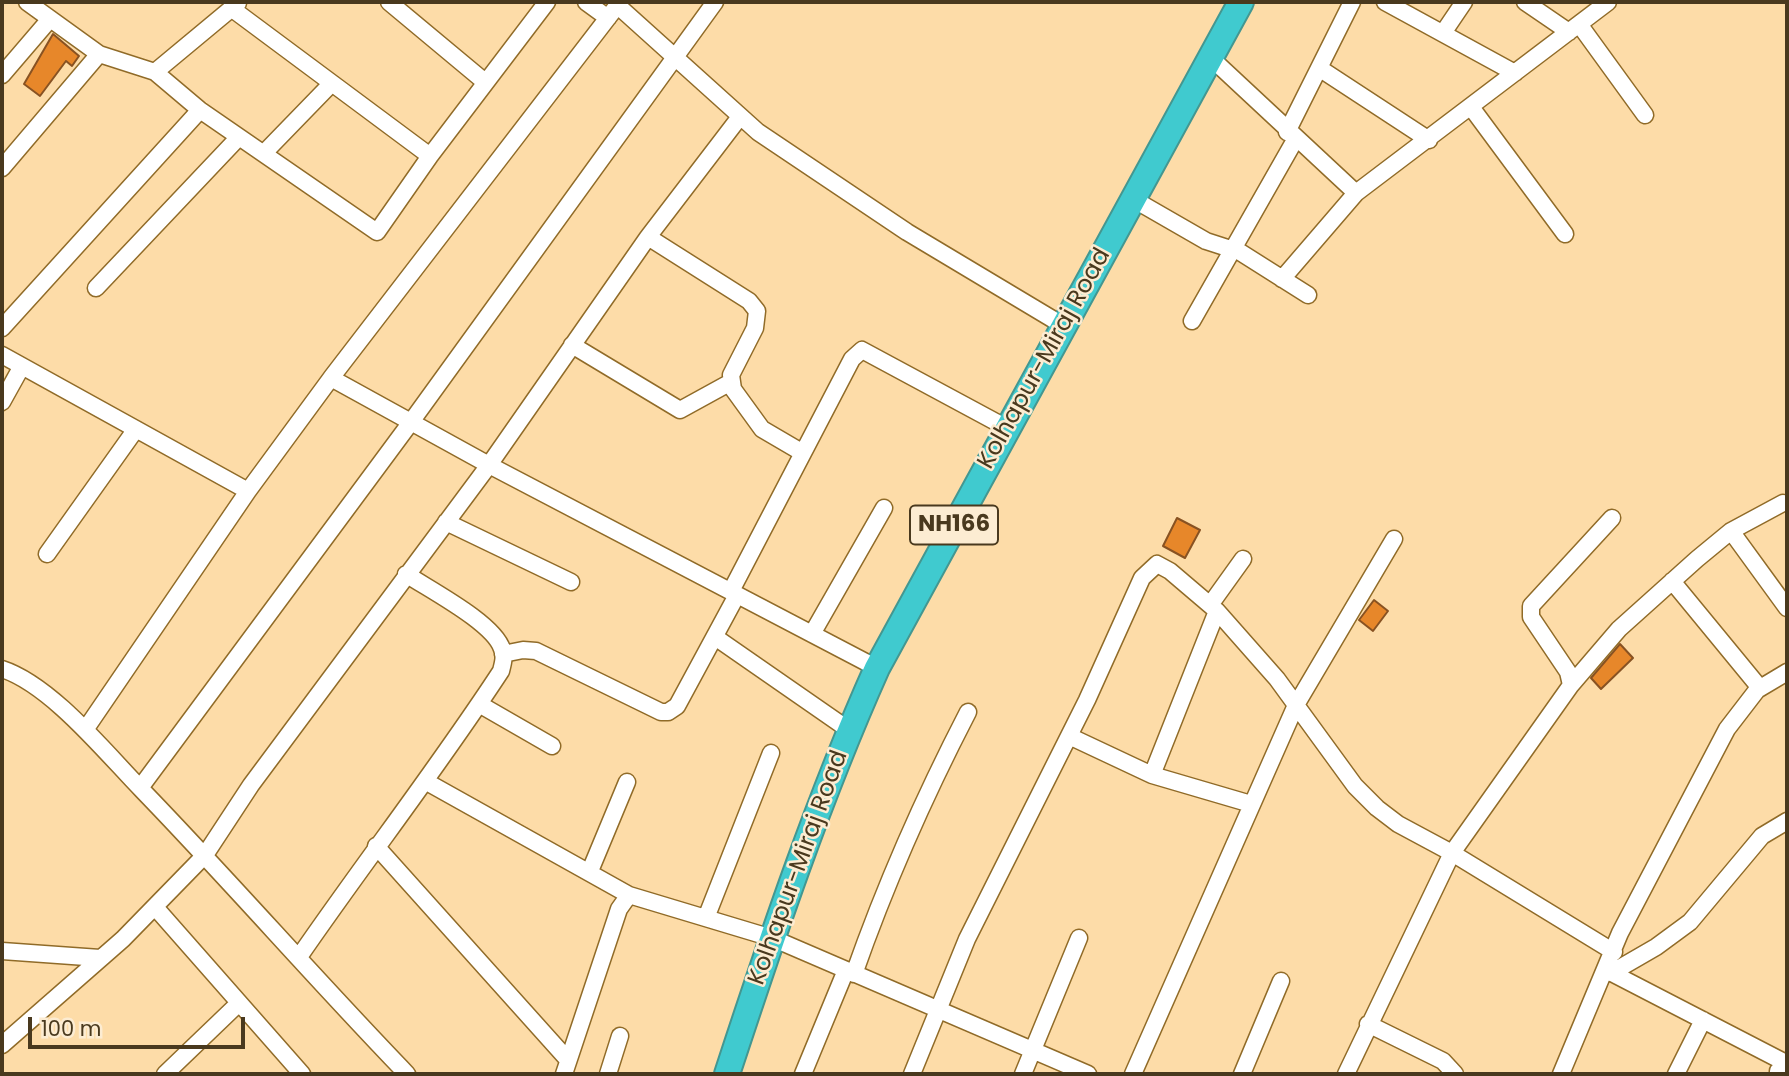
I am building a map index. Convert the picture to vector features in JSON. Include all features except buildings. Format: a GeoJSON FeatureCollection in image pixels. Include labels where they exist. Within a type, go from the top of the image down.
{"type":"FeatureCollection","features":[{"type":"Feature","properties":{"kind":"highway","name":"Kolhapur-Miraj Road"},"geometry":{"type":"LineString","coordinates":[[727,1074],[772,938],[849,730],[877,668],[1241,2]]}},
{"type":"Feature","properties":{"kind":"street"},"geometry":{"type":"LineString","coordinates":[[27,2],[99,54],[155,72],[200,110],[265,152],[377,232],[430,156],[547,2]]}},
{"type":"Feature","properties":{"kind":"street"},"geometry":{"type":"LineString","coordinates":[[586,2],[615,8],[675,57],[739,118],[907,232],[1064,326]]}},
{"type":"Feature","properties":{"kind":"street"},"geometry":{"type":"LineString","coordinates":[[140,788],[411,422],[715,2]]}},
{"type":"Feature","properties":{"kind":"street"},"geometry":{"type":"LineString","coordinates":[[1192,321],[1233,250],[1291,136],[1319,68],[1352,2]]}},
{"type":"Feature","properties":{"kind":"street"},"geometry":{"type":"LineString","coordinates":[[1385,2],[1515,74]]}},
{"type":"Feature","properties":{"kind":"street"},"geometry":{"type":"LineString","coordinates":[[1443,33],[1464,2]]}},
{"type":"Feature","properties":{"kind":"street"},"geometry":{"type":"LineString","coordinates":[[1525,2],[1574,28],[1645,115]]}},
{"type":"Feature","properties":{"kind":"street"},"geometry":{"type":"LineString","coordinates":[[1282,279],[1356,193],[1608,2]]}},
{"type":"Feature","properties":{"kind":"street"},"geometry":{"type":"LineString","coordinates":[[399,4],[485,82]]}},
{"type":"Feature","properties":{"kind":"street"},"geometry":{"type":"LineString","coordinates":[[155,72],[235,5],[332,83],[430,156]]}},
{"type":"Feature","properties":{"kind":"street"},"geometry":{"type":"LineString","coordinates":[[85,730],[248,491],[331,378],[615,8]]}},
{"type":"Feature","properties":{"kind":"street"},"geometry":{"type":"LineString","coordinates":[[2,75],[50,19]]}},
{"type":"Feature","properties":{"kind":"street"},"geometry":{"type":"LineString","coordinates":[[2,168],[99,54]]}},
{"type":"Feature","properties":{"kind":"street"},"geometry":{"type":"LineString","coordinates":[[1210,57],[1291,136],[1356,193]]}},
{"type":"Feature","properties":{"kind":"street"},"geometry":{"type":"LineString","coordinates":[[1319,68],[1429,140]]}},
{"type":"Feature","properties":{"kind":"street"},"geometry":{"type":"LineString","coordinates":[[265,152],[332,83]]}},
{"type":"Feature","properties":{"kind":"street"},"geometry":{"type":"LineString","coordinates":[[1471,107],[1565,234]]}},
{"type":"Feature","properties":{"kind":"street"},"geometry":{"type":"LineString","coordinates":[[2,328],[200,110]]}},
{"type":"Feature","properties":{"kind":"street"},"geometry":{"type":"LineString","coordinates":[[2,1045],[155,907],[205,855],[251,785],[489,465],[648,237],[739,118]]}},
{"type":"Feature","properties":{"kind":"street"},"geometry":{"type":"LineString","coordinates":[[96,288],[239,137]]}},
{"type":"Feature","properties":{"kind":"street"},"geometry":{"type":"LineString","coordinates":[[1133,199],[1206,240],[1233,250],[1308,295]]}},
{"type":"Feature","properties":{"kind":"street"},"geometry":{"type":"LineString","coordinates":[[648,237],[749,301],[757,311],[755,328],[734,368],[731,382],[733,389],[756,423],[803,453]]}},
{"type":"Feature","properties":{"kind":"street"},"geometry":{"type":"LineString","coordinates":[[572,345],[680,410],[731,382]]}},
{"type":"Feature","properties":{"kind":"street"},"geometry":{"type":"LineString","coordinates":[[503,654],[523,650],[536,651],[661,712],[668,712],[677,706],[715,637],[803,453],[852,359],[862,349],[1007,428]]}},
{"type":"Feature","properties":{"kind":"street"},"geometry":{"type":"LineString","coordinates":[[2,355],[248,491]]}},
{"type":"Feature","properties":{"kind":"street"},"geometry":{"type":"LineString","coordinates":[[2,402],[22,366]]}},
{"type":"Feature","properties":{"kind":"street"},"geometry":{"type":"LineString","coordinates":[[331,378],[489,465],[877,668]]}},
{"type":"Feature","properties":{"kind":"street"},"geometry":{"type":"LineString","coordinates":[[47,554],[136,429]]}},
{"type":"Feature","properties":{"kind":"street"},"geometry":{"type":"LineString","coordinates":[[1346,1074],[1452,853],[1571,685],[1619,629],[1672,581],[1731,531],[1783,503]]}},
{"type":"Feature","properties":{"kind":"street"},"geometry":{"type":"LineString","coordinates":[[812,634],[884,508]]}},
{"type":"Feature","properties":{"kind":"street"},"geometry":{"type":"LineString","coordinates":[[1571,685],[1568,672],[1531,617],[1531,606],[1612,518]]}},
{"type":"Feature","properties":{"kind":"street"},"geometry":{"type":"LineString","coordinates":[[446,522],[571,582]]}},
{"type":"Feature","properties":{"kind":"street"},"geometry":{"type":"LineString","coordinates":[[1731,531],[1785,601]]}},
{"type":"Feature","properties":{"kind":"street"},"geometry":{"type":"LineString","coordinates":[[1133,1074],[1296,705],[1394,539]]}},
{"type":"Feature","properties":{"kind":"street"},"geometry":{"type":"LineString","coordinates":[[1152,775],[1213,608],[1243,559]]}},
{"type":"Feature","properties":{"kind":"street"},"geometry":{"type":"LineString","coordinates":[[912,1074],[967,939],[1069,736],[1146,571],[1157,564],[1162,565],[1213,608],[1296,705],[1355,786],[1377,808],[1398,824],[1452,853],[1614,952]]}},
{"type":"Feature","properties":{"kind":"street"},"geometry":{"type":"LineString","coordinates":[[299,957],[501,671],[503,654],[489,630],[407,574]]}},
{"type":"Feature","properties":{"kind":"street"},"geometry":{"type":"LineString","coordinates":[[1672,581],[1760,688]]}},
{"type":"Feature","properties":{"kind":"street"},"geometry":{"type":"LineString","coordinates":[[715,637],[849,730]]}},
{"type":"Feature","properties":{"kind":"street"},"geometry":{"type":"LineString","coordinates":[[2,669],[25,678],[85,730],[205,855],[407,1074]]}},
{"type":"Feature","properties":{"kind":"street"},"geometry":{"type":"LineString","coordinates":[[1561,1074],[1608,972],[1620,933],[1727,729],[1760,688],[1787,672]]}},
{"type":"Feature","properties":{"kind":"street"},"geometry":{"type":"LineString","coordinates":[[479,704],[552,746]]}},
{"type":"Feature","properties":{"kind":"street"},"geometry":{"type":"LineString","coordinates":[[803,1074],[850,972],[930,784],[968,712]]}},
{"type":"Feature","properties":{"kind":"street"},"geometry":{"type":"LineString","coordinates":[[1069,736],[1152,775],[1251,804]]}},
{"type":"Feature","properties":{"kind":"street"},"geometry":{"type":"LineString","coordinates":[[706,918],[771,752]]}},
{"type":"Feature","properties":{"kind":"street"},"geometry":{"type":"LineString","coordinates":[[425,781],[629,895],[772,938],[1088,1074]]}},
{"type":"Feature","properties":{"kind":"street"},"geometry":{"type":"LineString","coordinates":[[590,871],[627,782]]}},
{"type":"Feature","properties":{"kind":"street"},"geometry":{"type":"LineString","coordinates":[[1608,972],[1656,947],[1690,922],[1762,836],[1787,821]]}},
{"type":"Feature","properties":{"kind":"street"},"geometry":{"type":"LineString","coordinates":[[376,846],[566,1067]]}},
{"type":"Feature","properties":{"kind":"street"},"geometry":{"type":"LineString","coordinates":[[566,1067],[619,909],[629,895]]}},
{"type":"Feature","properties":{"kind":"street"},"geometry":{"type":"LineString","coordinates":[[155,907],[302,1074]]}},
{"type":"Feature","properties":{"kind":"street"},"geometry":{"type":"LineString","coordinates":[[1023,1074],[1079,938]]}},
{"type":"Feature","properties":{"kind":"street"},"geometry":{"type":"LineString","coordinates":[[2,951],[100,958]]}},
{"type":"Feature","properties":{"kind":"street"},"geometry":{"type":"LineString","coordinates":[[1608,972],[1703,1020],[1781,1066]]}},
{"type":"Feature","properties":{"kind":"street"},"geometry":{"type":"LineString","coordinates":[[1242,1074],[1281,981]]}},
{"type":"Feature","properties":{"kind":"street"},"geometry":{"type":"LineString","coordinates":[[165,1074],[239,1003]]}},
{"type":"Feature","properties":{"kind":"street"},"geometry":{"type":"LineString","coordinates":[[1676,1074],[1703,1020]]}},
{"type":"Feature","properties":{"kind":"street"},"geometry":{"type":"LineString","coordinates":[[1368,1024],[1443,1061],[1455,1074]]}},
{"type":"Feature","properties":{"kind":"street"},"geometry":{"type":"LineString","coordinates":[[608,1074],[620,1035]]}}]}
